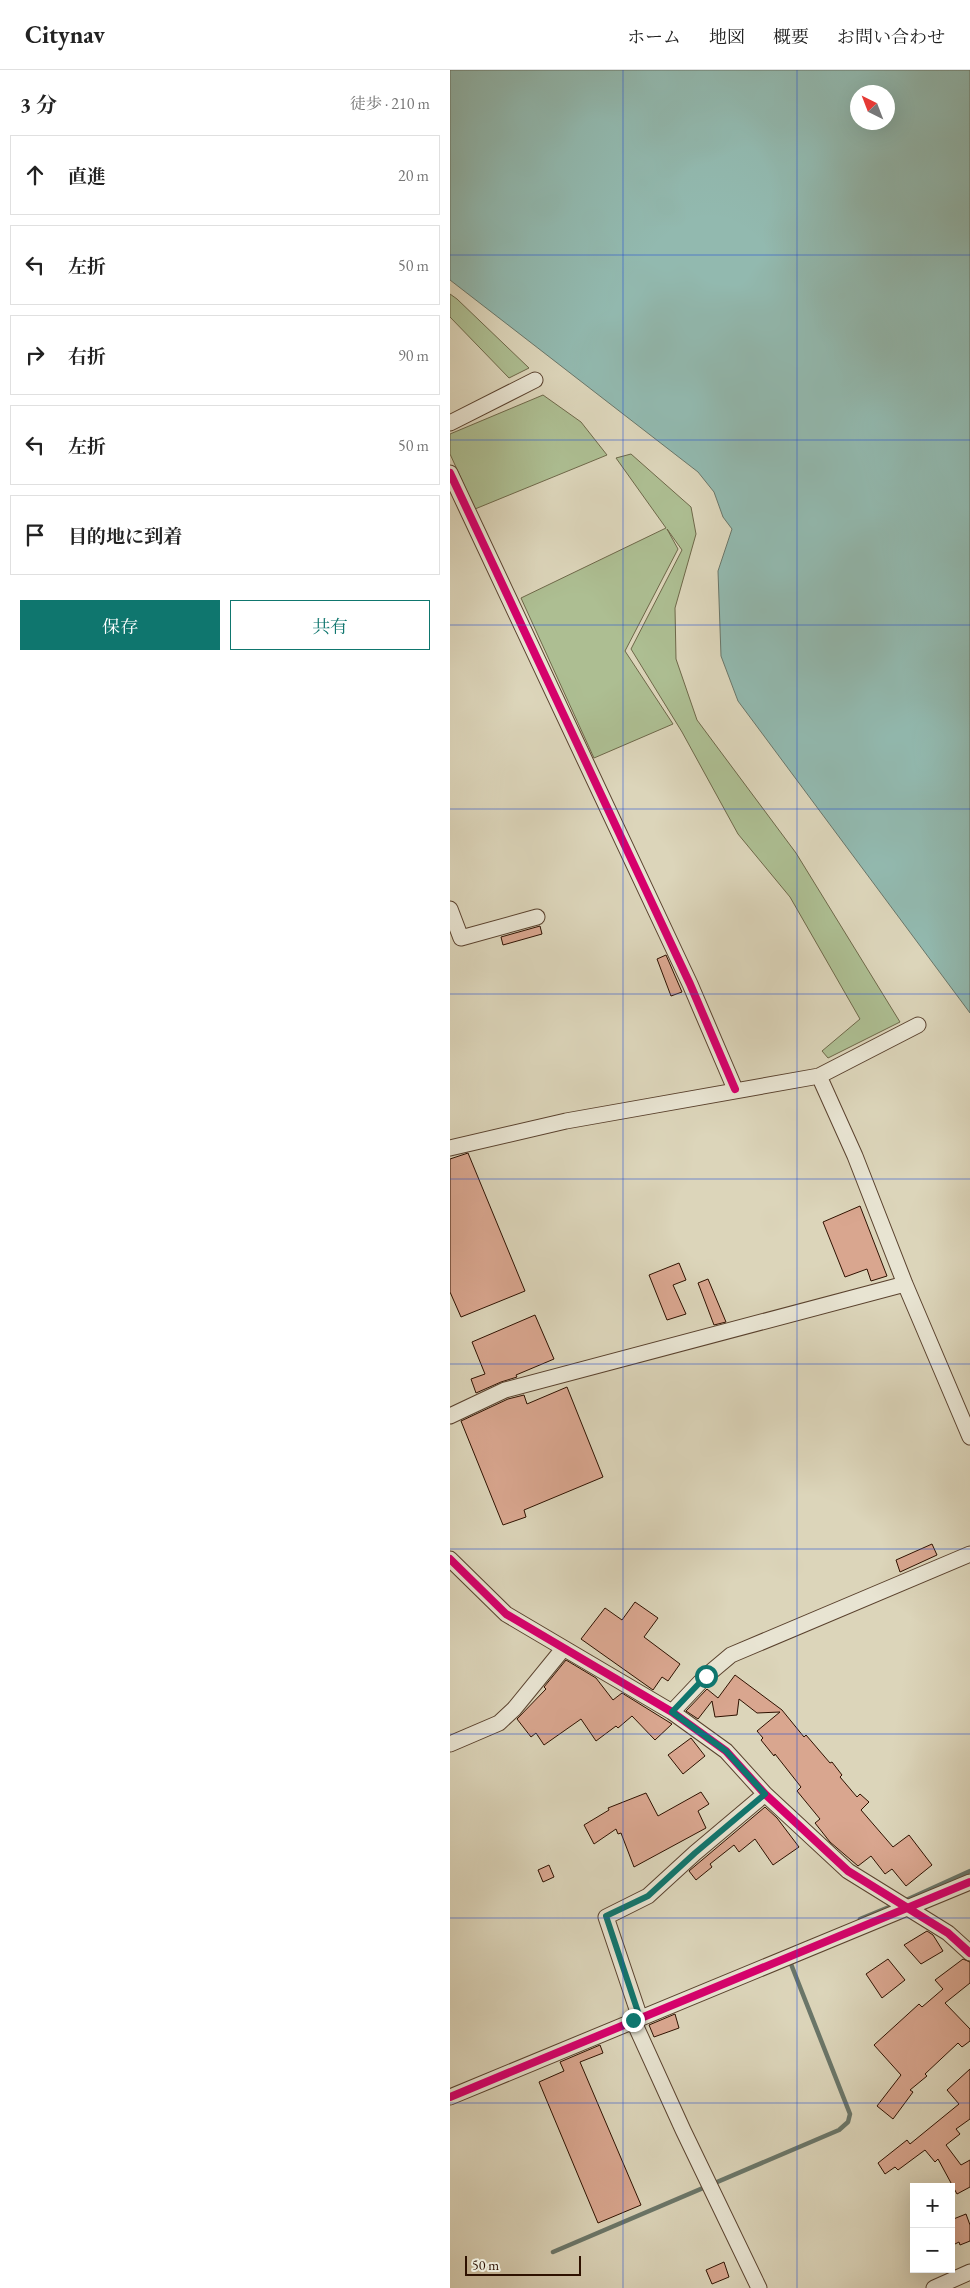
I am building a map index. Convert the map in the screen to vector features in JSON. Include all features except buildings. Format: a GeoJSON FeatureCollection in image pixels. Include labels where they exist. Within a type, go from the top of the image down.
{"type":"FeatureCollection","features":[{"type":"Feature","properties":{"kind":"street"},"geometry":{"type":"LineString","coordinates":[[450,423],[535,380]]}},
{"type":"Feature","properties":{"kind":"street"},"geometry":{"type":"LineString","coordinates":[[450,473],[690,984],[735,1089]]}},
{"type":"Feature","properties":{"kind":"street"},"geometry":{"type":"LineString","coordinates":[[450,909],[461,938],[536,917]]}},
{"type":"Feature","properties":{"kind":"street"},"geometry":{"type":"LineString","coordinates":[[450,1148],[566,1121],[665,1105],[735,1089],[819,1076],[918,1025]]}},
{"type":"Feature","properties":{"kind":"street"},"geometry":{"type":"LineString","coordinates":[[819,1076],[856,1156],[905,1284],[970,1437]]}},
{"type":"Feature","properties":{"kind":"street"},"geometry":{"type":"LineString","coordinates":[[450,1416],[505,1390],[905,1284]]}},
{"type":"Feature","properties":{"kind":"street"},"geometry":{"type":"LineString","coordinates":[[672,1712],[706,1676],[731,1655],[970,1554]]}},
{"type":"Feature","properties":{"kind":"street"},"geometry":{"type":"LineString","coordinates":[[450,1559],[506,1614],[672,1712],[726,1751],[765,1794],[848,1871],[948,1933],[970,1953]]}},
{"type":"Feature","properties":{"kind":"street"},"geometry":{"type":"LineString","coordinates":[[450,1744],[498,1723],[514,1709],[563,1649]]}},
{"type":"Feature","properties":{"kind":"street"},"geometry":{"type":"LineString","coordinates":[[760,2288],[710,2185],[635,2013],[606,1916],[648,1896],[695,1853],[765,1794]]}},
{"type":"Feature","properties":{"kind":"street"},"geometry":{"type":"LineString","coordinates":[[450,2097],[635,2013],[788,1958],[906,1907],[970,1882]]}},
{"type":"Feature","properties":{"kind":"street"},"geometry":{"type":"LineString","coordinates":[[934,2288],[970,2272]]}},
{"type":"Feature","properties":{"kind":"green space"},"geometry":{"type":"Polygon","coordinates":[[[450,294],[529,368],[509,378],[450,317],[450,294]]]}},
{"type":"Feature","properties":{"kind":"green space"},"geometry":{"type":"Polygon","coordinates":[[[543,395],[581,422],[607,455],[475,509],[450,454],[450,434],[543,395]]]}},
{"type":"Feature","properties":{"kind":"green space"},"geometry":{"type":"Polygon","coordinates":[[[631,454],[691,507],[696,534],[675,608],[676,659],[697,720],[796,853],[900,1022],[828,1058],[822,1051],[860,1019],[790,897],[738,834],[682,732],[631,649],[682,550],[667,529],[678,549],[625,651],[673,724],[594,758],[521,598],[666,528],[616,458],[631,454]]]}},
{"type":"Feature","properties":{"kind":"water"},"geometry":{"type":"Polygon","coordinates":[[[450,70],[970,70],[970,1013],[738,701],[721,656],[718,571],[732,529],[723,517],[714,492],[698,472],[450,280],[450,70]]]}},
{"type":"Feature","properties":{"kind":"waterway"},"geometry":{"type":"LineString","coordinates":[[904,1901],[970,1871]]}},
{"type":"Feature","properties":{"kind":"waterway"},"geometry":{"type":"LineString","coordinates":[[860,1919],[894,1905]]}},
{"type":"Feature","properties":{"kind":"waterway"},"geometry":{"type":"LineString","coordinates":[[553,2252],[839,2130],[848,2122],[850,2114],[789,1959]]}},
{"type":"Feature","properties":{"kind":"cycle path"},"geometry":{"type":"LineString","coordinates":[[450,473],[690,984],[735,1089]]}},
{"type":"Feature","properties":{"kind":"cycle path"},"geometry":{"type":"LineString","coordinates":[[450,1559],[506,1614],[672,1712],[726,1751],[765,1794],[848,1871],[948,1933],[970,1953]]}},
{"type":"Feature","properties":{"kind":"cycle path"},"geometry":{"type":"LineString","coordinates":[[450,2097],[970,1882]]}},
{"type":"Feature","properties":{"kind":"route"},"geometry":{"type":"LineString","coordinates":[[633,2020],[639,2015],[632,2000],[606,1916],[648,1896],[695,1853],[765,1794],[726,1751],[672,1712],[706,1676]]}}]}
